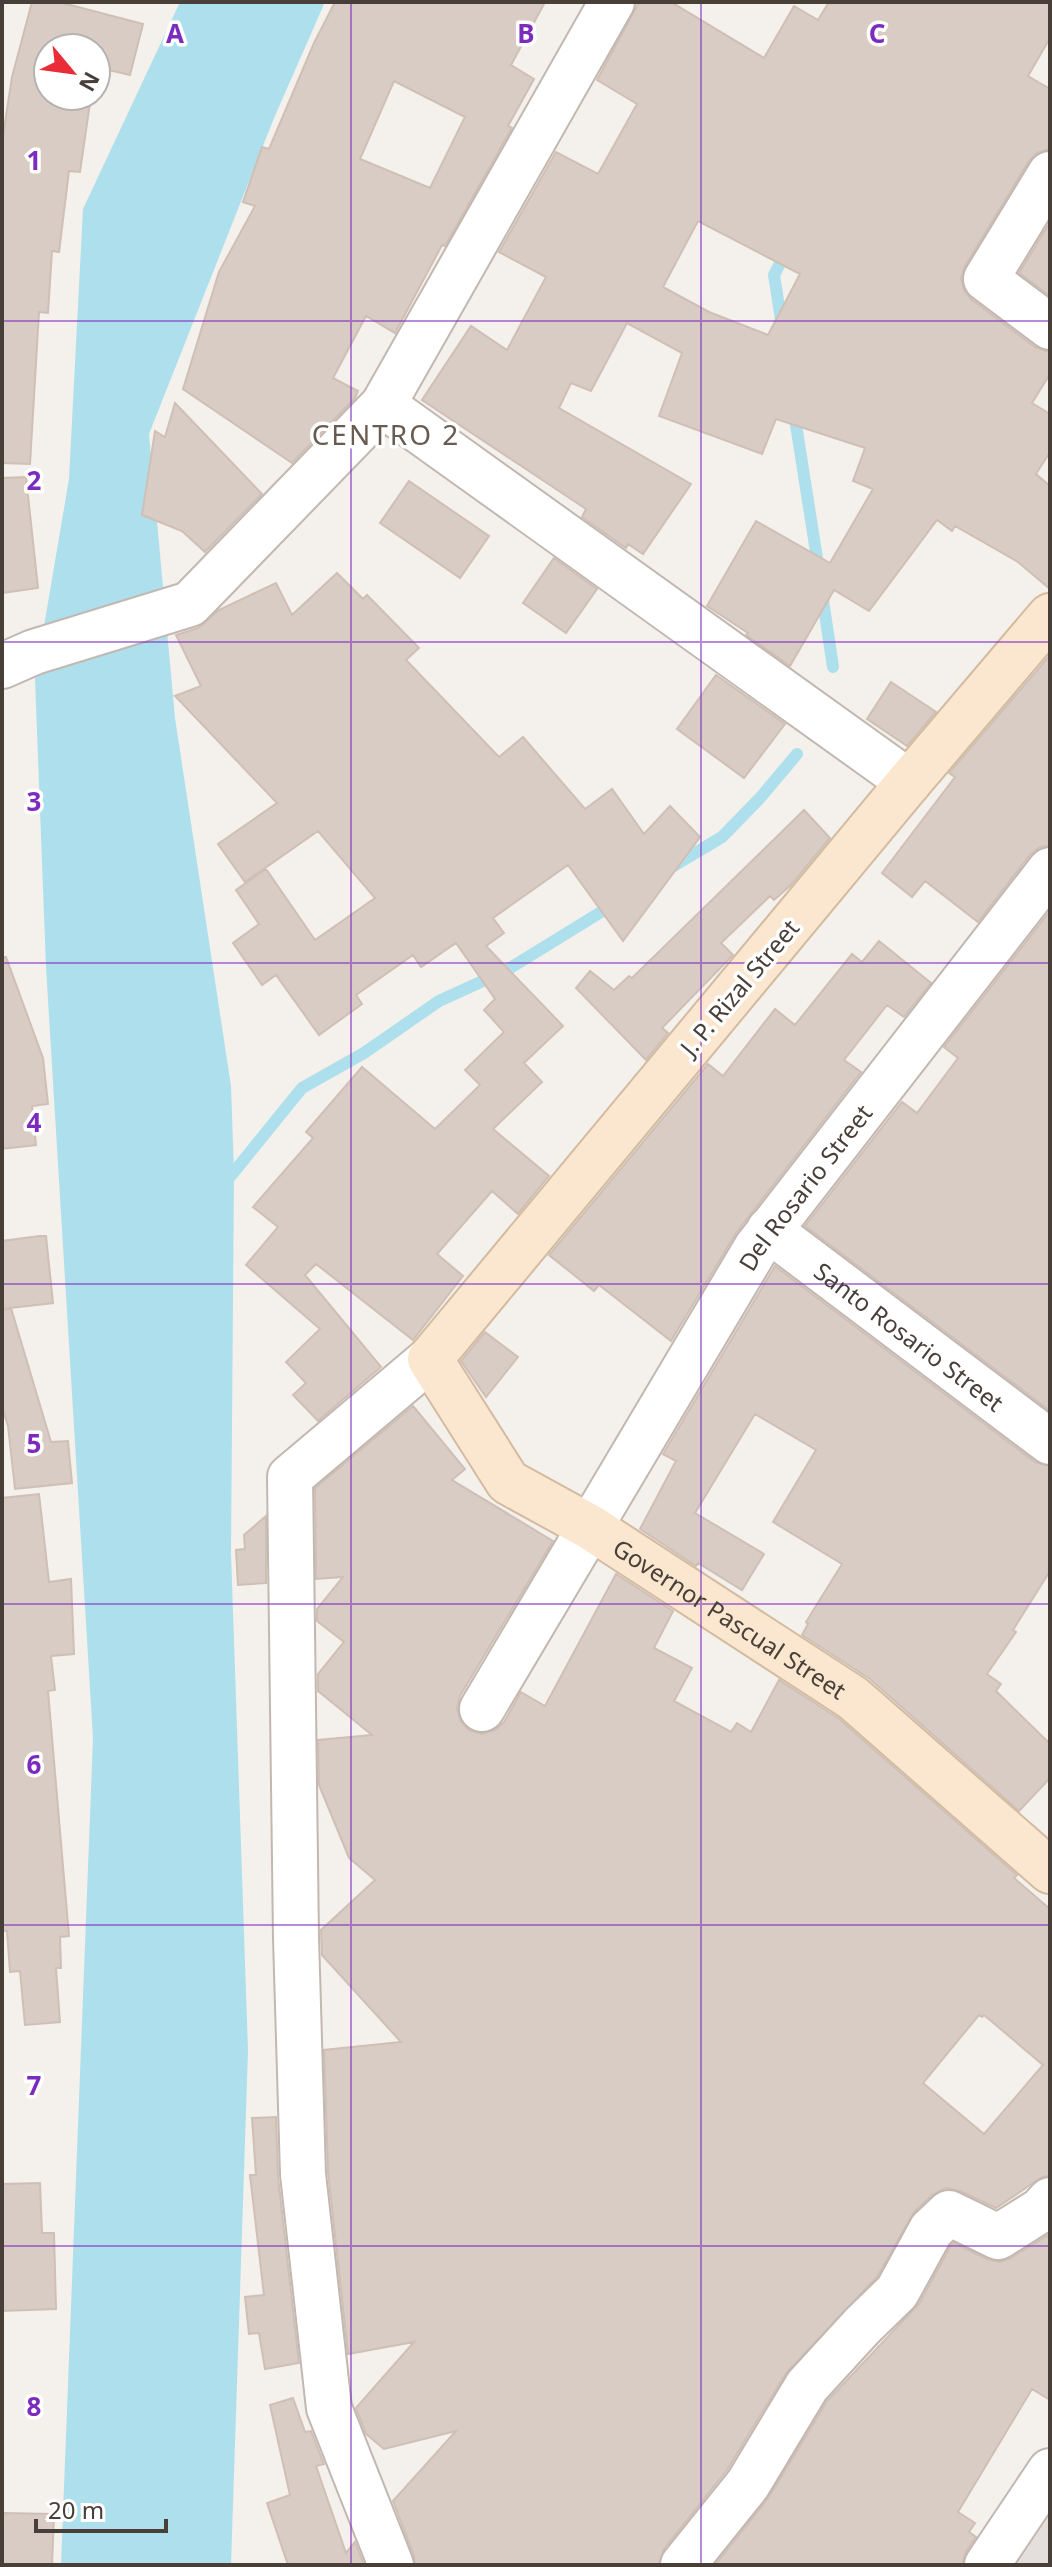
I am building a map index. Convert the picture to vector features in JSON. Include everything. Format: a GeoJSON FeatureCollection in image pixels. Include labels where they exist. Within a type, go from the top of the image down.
{"type":"FeatureCollection","features":[{"type":"Feature","properties":{"kind":"street"},"geometry":{"type":"LineString","coordinates":[[18,659],[190,604],[383,405],[612,2]]}},
{"type":"Feature","properties":{"kind":"street"},"geometry":{"type":"LineString","coordinates":[[1050,174],[986,279],[1050,327]]}},
{"type":"Feature","properties":{"kind":"street"},"geometry":{"type":"LineString","coordinates":[[383,405],[909,782]]}},
{"type":"Feature","properties":{"kind":"street","name":"J. P. Rizal Street"},"geometry":{"type":"LineString","coordinates":[[430,1359],[1050,616]]}},
{"type":"Feature","properties":{"kind":"street","name":"Del Rosario Street"},"geometry":{"type":"LineString","coordinates":[[482,1709],[748,1261],[1050,870]]}},
{"type":"Feature","properties":{"kind":"street","name":"Santo Rosario Street"},"geometry":{"type":"LineString","coordinates":[[769,1230],[1050,1442]]}},
{"type":"Feature","properties":{"kind":"street"},"geometry":{"type":"LineString","coordinates":[[391,2565],[329,2408],[303,2174],[296,1938],[290,1477],[430,1359]]}},
{"type":"Feature","properties":{"kind":"street","name":"Governor Pascual Street"},"geometry":{"type":"LineString","coordinates":[[430,1359],[508,1482],[590,1527],[853,1698],[1050,1871]]}},
{"type":"Feature","properties":{"kind":"street"},"geometry":{"type":"LineString","coordinates":[[683,2565],[748,2484],[807,2386],[897,2292],[931,2230],[949,2213],[998,2237],[1041,2210],[1050,2200]]}},
{"type":"Feature","properties":{"kind":"street"},"geometry":{"type":"LineString","coordinates":[[987,2565],[1050,2471]]}},
{"type":"Feature","properties":{"kind":"shaded area"},"geometry":{"type":"Polygon","coordinates":[[[1050,2491],[1050,2565],[1009,2565],[1050,2491]]]}},
{"type":"Feature","properties":{"kind":"water"},"geometry":{"type":"Polygon","coordinates":[[[180,2],[325,2],[274,118],[149,434],[175,718],[231,1086],[234,1173],[231,1553],[248,2050],[231,2565],[61,2565],[93,1738],[46,967],[35,679],[69,479],[83,209],[180,2]]]}},
{"type":"Feature","properties":{"kind":"building"},"geometry":{"type":"Polygon","coordinates":[[[32,2],[59,2],[143,24],[130,75],[112,71],[112,32],[32,32],[32,112],[89,112],[80,172],[69,171],[59,252],[52,251],[48,313],[39,312],[30,464],[2,463],[2,142],[12,77],[32,2]]]}},
{"type":"Feature","properties":{"kind":"building"},"geometry":{"type":"Polygon","coordinates":[[[335,2],[545,2],[511,65],[534,79],[508,126],[512,128],[445,246],[442,245],[395,333],[366,316],[333,378],[358,391],[355,398],[292,463],[183,389],[219,272],[255,206],[243,202],[262,147],[269,149],[335,2]],[[394,81],[360,159],[430,188],[465,117],[394,81]]]}},
{"type":"Feature","properties":{"kind":"building"},"geometry":{"type":"Polygon","coordinates":[[[639,2],[671,2],[764,58],[794,6],[818,20],[829,2],[1050,2],[1050,38],[1028,76],[1050,89],[1050,149],[1037,153],[1029,161],[965,266],[961,278],[964,290],[971,299],[1035,347],[1050,352],[1050,374],[1032,403],[1050,414],[1050,452],[1036,474],[1050,486],[1050,589],[1018,562],[955,526],[952,531],[937,520],[869,611],[834,590],[790,666],[707,606],[756,521],[830,563],[873,489],[853,481],[865,448],[776,419],[762,454],[659,416],[682,353],[627,323],[591,391],[571,383],[559,408],[691,484],[643,554],[628,544],[626,548],[582,517],[586,509],[422,400],[471,326],[507,350],[546,277],[499,252],[556,152],[598,174],[637,104],[597,80],[639,2]],[[698,221],[663,287],[709,312],[768,335],[800,274],[698,221]]]}},
{"type":"Feature","properties":{"kind":"building"},"geometry":{"type":"Polygon","coordinates":[[[1050,222],[1050,296],[1019,273],[1050,222]]]}},
{"type":"Feature","properties":{"kind":"building"},"geometry":{"type":"Polygon","coordinates":[[[175,403],[262,494],[205,552],[182,531],[142,515],[155,431],[165,437],[175,403]]]}},
{"type":"Feature","properties":{"kind":"building"},"geometry":{"type":"Polygon","coordinates":[[[26,477],[38,588],[2,593],[2,478],[26,477]]]}},
{"type":"Feature","properties":{"kind":"building"},"geometry":{"type":"Polygon","coordinates":[[[409,481],[489,536],[460,578],[380,523],[409,481]]]}},
{"type":"Feature","properties":{"kind":"building"},"geometry":{"type":"Polygon","coordinates":[[[554,558],[597,589],[566,633],[523,603],[554,558]]]}},
{"type":"Feature","properties":{"kind":"building"},"geometry":{"type":"Polygon","coordinates":[[[337,573],[363,599],[367,595],[419,648],[406,660],[499,757],[523,737],[585,809],[612,789],[644,834],[670,806],[700,837],[623,941],[568,865],[493,918],[504,933],[486,946],[563,1026],[524,1063],[542,1082],[493,1129],[549,1176],[518,1214],[492,1191],[437,1254],[463,1276],[413,1340],[316,1264],[305,1275],[381,1367],[318,1421],[293,1395],[306,1383],[286,1362],[320,1329],[246,1265],[278,1227],[253,1207],[313,1138],[306,1132],[362,1067],[435,1129],[480,1085],[465,1070],[504,1032],[484,1010],[495,999],[456,943],[421,967],[413,955],[356,995],[362,1004],[319,1035],[276,975],[262,985],[233,943],[259,924],[236,890],[266,869],[315,940],[375,898],[318,831],[245,882],[218,844],[277,803],[175,696],[201,686],[176,635],[198,628],[219,610],[276,583],[292,615],[337,573]]]}},
{"type":"Feature","properties":{"kind":"building"},"geometry":{"type":"Polygon","coordinates":[[[1050,655],[1050,846],[1040,847],[1030,855],[978,922],[925,881],[912,897],[882,873],[955,777],[949,773],[1050,655]]]}},
{"type":"Feature","properties":{"kind":"building"},"geometry":{"type":"Polygon","coordinates":[[[716,675],[785,724],[744,778],[677,729],[716,675]]]}},
{"type":"Feature","properties":{"kind":"building"},"geometry":{"type":"Polygon","coordinates":[[[891,682],[936,712],[907,746],[867,719],[891,682]]]}},
{"type":"Feature","properties":{"kind":"building"},"geometry":{"type":"Polygon","coordinates":[[[804,810],[830,838],[791,885],[774,900],[770,896],[721,943],[733,955],[662,1028],[668,1033],[646,1060],[576,988],[590,971],[614,990],[629,976],[632,978],[804,810]]]}},
{"type":"Feature","properties":{"kind":"building"},"geometry":{"type":"Polygon","coordinates":[[[1050,911],[1050,1411],[805,1226],[902,1102],[917,1113],[958,1058],[944,1047],[1050,911]]]}},
{"type":"Feature","properties":{"kind":"building"},"geometry":{"type":"Polygon","coordinates":[[[879,941],[931,983],[904,1017],[887,1005],[844,1060],[861,1072],[736,1233],[671,1341],[599,1285],[594,1291],[549,1255],[708,1064],[723,1076],[775,1009],[795,1025],[852,954],[862,962],[879,941]]]}},
{"type":"Feature","properties":{"kind":"building"},"geometry":{"type":"Polygon","coordinates":[[[6,957],[43,1058],[48,1104],[32,1106],[36,1145],[2,1149],[2,958],[6,957]]]}},
{"type":"Feature","properties":{"kind":"building"},"geometry":{"type":"Polygon","coordinates":[[[46,1236],[53,1303],[2,1309],[2,1241],[46,1236]]]}},
{"type":"Feature","properties":{"kind":"building"},"geometry":{"type":"Polygon","coordinates":[[[775,1266],[1035,1462],[1050,1466],[1050,1571],[1013,1630],[1016,1632],[987,1674],[1001,1684],[996,1691],[1050,1744],[1050,1778],[1019,1811],[870,1679],[802,1635],[808,1624],[806,1622],[842,1564],[773,1522],[816,1450],[755,1414],[695,1513],[764,1554],[742,1590],[698,1563],[696,1566],[640,1529],[676,1461],[663,1454],[775,1266]]]}},
{"type":"Feature","properties":{"kind":"building"},"geometry":{"type":"Polygon","coordinates":[[[11,1308],[51,1442],[68,1441],[72,1483],[15,1489],[8,1426],[2,1407],[2,1310],[11,1308]]]}},
{"type":"Feature","properties":{"kind":"building"},"geometry":{"type":"Polygon","coordinates":[[[485,1332],[518,1357],[486,1397],[461,1361],[485,1332]]]}},
{"type":"Feature","properties":{"kind":"building"},"geometry":{"type":"Polygon","coordinates":[[[413,1406],[465,1469],[452,1480],[553,1541],[460,1696],[457,1709],[461,1722],[469,1730],[481,1734],[495,1730],[504,1722],[521,1692],[545,1706],[616,1574],[673,1611],[654,1648],[692,1668],[674,1701],[731,1732],[737,1723],[751,1732],[779,1680],[838,1718],[1017,1875],[1014,1878],[1050,1909],[1050,2176],[1042,2177],[996,2208],[960,2191],[946,2188],[932,2195],[914,2212],[877,2277],[786,2373],[727,2470],[664,2549],[659,2565],[415,2565],[393,2501],[456,2431],[384,2449],[366,2434],[356,2408],[414,2342],[348,2354],[328,2172],[324,2050],[401,2042],[322,1955],[321,1930],[375,1880],[349,1858],[319,1785],[318,1740],[372,1735],[318,1691],[318,1674],[344,1642],[317,1621],[317,1609],[343,1577],[316,1579],[315,1488],[413,1406]],[[979,2015],[923,2083],[984,2134],[1043,2065],[984,2015],[979,2015]]]}},
{"type":"Feature","properties":{"kind":"building"},"geometry":{"type":"Polygon","coordinates":[[[39,1494],[49,1582],[71,1579],[74,1654],[51,1656],[55,1690],[48,1691],[69,1936],[60,1937],[61,1968],[56,1968],[60,2022],[25,2025],[20,1971],[10,1972],[7,1931],[2,1931],[2,1498],[39,1494]]]}},
{"type":"Feature","properties":{"kind":"building"},"geometry":{"type":"Polygon","coordinates":[[[266,1516],[266,1583],[238,1585],[236,1550],[245,1549],[244,1535],[266,1516]]]}},
{"type":"Feature","properties":{"kind":"building"},"geometry":{"type":"Polygon","coordinates":[[[276,2117],[278,2177],[299,2363],[265,2369],[259,2333],[249,2334],[245,2297],[264,2295],[250,2175],[256,2175],[252,2118],[276,2117]]]}},
{"type":"Feature","properties":{"kind":"building"},"geometry":{"type":"Polygon","coordinates":[[[40,2183],[42,2233],[54,2233],[56,2309],[2,2311],[2,2184],[40,2183]]]}},
{"type":"Feature","properties":{"kind":"building"},"geometry":{"type":"Polygon","coordinates":[[[1050,2234],[1050,2400],[1032,2389],[958,2512],[975,2523],[969,2532],[976,2537],[962,2565],[715,2565],[769,2497],[827,2401],[919,2304],[951,2245],[954,2243],[1000,2262],[1050,2234]]]}},
{"type":"Feature","properties":{"kind":"building"},"geometry":{"type":"Polygon","coordinates":[[[293,2398],[305,2432],[311,2431],[324,2464],[316,2466],[346,2553],[355,2542],[364,2565],[288,2565],[267,2503],[290,2495],[270,2405],[293,2398]]]}},
{"type":"Feature","properties":{"kind":"building"},"geometry":{"type":"Polygon","coordinates":[[[2,2513],[54,2514],[52,2565],[2,2565],[2,2513]]]}},
{"type":"Feature","properties":{"kind":"waterway"},"geometry":{"type":"LineString","coordinates":[[782,326],[774,275],[786,252]]}},
{"type":"Feature","properties":{"kind":"waterway"},"geometry":{"type":"LineString","coordinates":[[794,412],[819,571]]}},
{"type":"Feature","properties":{"kind":"waterway"},"geometry":{"type":"LineString","coordinates":[[822,594],[833,667]]}},
{"type":"Feature","properties":{"kind":"waterway"},"geometry":{"type":"LineString","coordinates":[[670,868],[722,837],[797,754]]}},
{"type":"Feature","properties":{"kind":"waterway"},"geometry":{"type":"LineString","coordinates":[[225,1183],[302,1088],[364,1053],[439,1001],[507,970],[614,904]]}},
{"type":"Feature","properties":{"kind":"district","name":"CENTRO 2"},"geometry":{"type":"Point","coordinates":[386,434]}}]}
